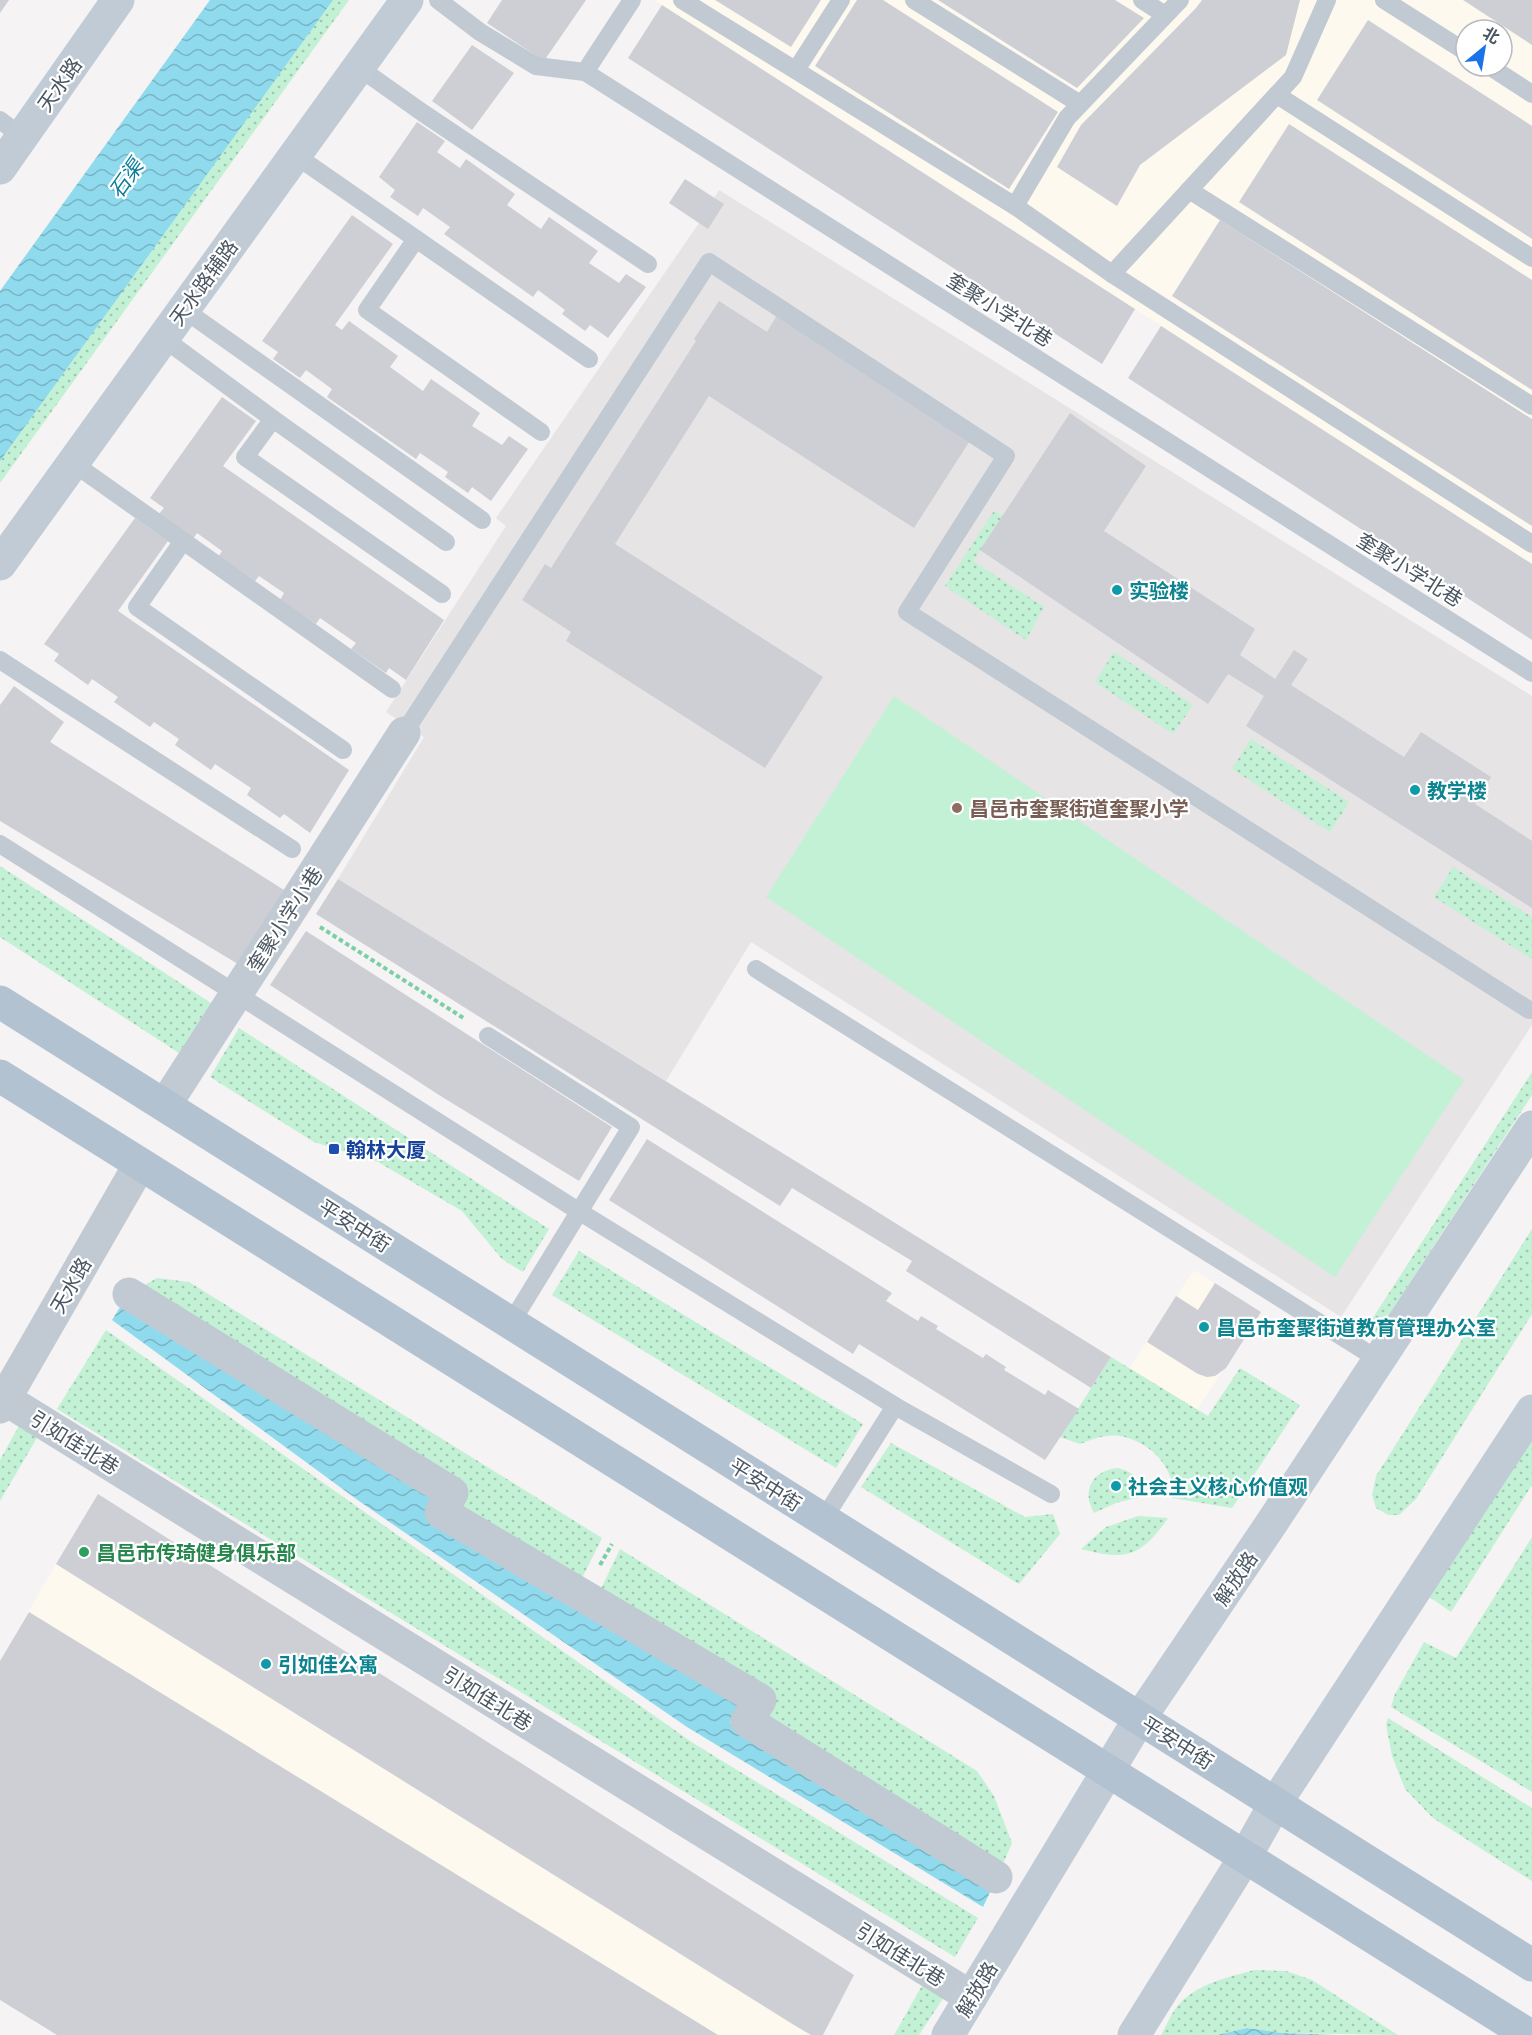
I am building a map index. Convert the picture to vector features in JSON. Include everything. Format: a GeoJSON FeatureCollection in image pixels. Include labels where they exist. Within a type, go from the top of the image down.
{"type":"FeatureCollection","features":[{"type":"Feature","properties":{"kind":"main road","name":"平安中街"},"geometry":{"type":"LineString","coordinates":[[0,1002],[1532,1965]]}},
{"type":"Feature","properties":{"kind":"main road"},"geometry":{"type":"LineString","coordinates":[[0,1076],[1529,2035]]}},
{"type":"Feature","properties":{"kind":"street","name":"天水路"},"geometry":{"type":"LineString","coordinates":[[0,168],[11,128],[118,0]]}},
{"type":"Feature","properties":{"kind":"street","name":"天水路辅路"},"geometry":{"type":"LineString","coordinates":[[0,564],[407,0]]}},
{"type":"Feature","properties":{"kind":"street","name":"奎聚小学小巷"},"geometry":{"type":"LineString","coordinates":[[165,1106],[404,733]]}},
{"type":"Feature","properties":{"kind":"street","name":"解放路"},"geometry":{"type":"LineString","coordinates":[[948,2035],[1140,1718],[1532,1127]]}},
{"type":"Feature","properties":{"kind":"street","name":"天水路"},"geometry":{"type":"LineString","coordinates":[[2,1403],[140,1164]]}},
{"type":"Feature","properties":{"kind":"street"},"geometry":{"type":"LineString","coordinates":[[129,1294],[452,1493],[441,1512],[760,1700],[747,1721],[996,1877]]}},
{"type":"Feature","properties":{"kind":"street","name":"引如佳北巷"},"geometry":{"type":"LineString","coordinates":[[2,1403],[971,1997]]}},
{"type":"Feature","properties":{"kind":"street"},"geometry":{"type":"LineString","coordinates":[[1134,2035],[1245,1857],[1275,1804],[1532,1411]]}},
{"type":"Feature","properties":{"kind":"lane","name":"奎聚小学北巷"},"geometry":{"type":"LineString","coordinates":[[438,0],[480,32],[536,66],[585,72],[1532,673]]}},
{"type":"Feature","properties":{"kind":"lane"},"geometry":{"type":"LineString","coordinates":[[585,72],[632,0]]}},
{"type":"Feature","properties":{"kind":"lane"},"geometry":{"type":"LineString","coordinates":[[682,0],[1015,206],[1112,274],[1532,544]]}},
{"type":"Feature","properties":{"kind":"lane"},"geometry":{"type":"LineString","coordinates":[[795,70],[841,0]]}},
{"type":"Feature","properties":{"kind":"lane"},"geometry":{"type":"LineString","coordinates":[[914,0],[1080,105]]}},
{"type":"Feature","properties":{"kind":"lane"},"geometry":{"type":"LineString","coordinates":[[1142,0],[1165,15]]}},
{"type":"Feature","properties":{"kind":"lane"},"geometry":{"type":"LineString","coordinates":[[1015,206],[1067,118],[1180,0]]}},
{"type":"Feature","properties":{"kind":"lane"},"geometry":{"type":"LineString","coordinates":[[1112,274],[1293,77],[1327,0]]}},
{"type":"Feature","properties":{"kind":"lane"},"geometry":{"type":"LineString","coordinates":[[1384,0],[1454,44]]}},
{"type":"Feature","properties":{"kind":"lane"},"geometry":{"type":"LineString","coordinates":[[358,67],[648,264]]}},
{"type":"Feature","properties":{"kind":"lane"},"geometry":{"type":"LineString","coordinates":[[1508,78],[1532,93]]}},
{"type":"Feature","properties":{"kind":"lane"},"geometry":{"type":"LineString","coordinates":[[1277,95],[1532,258]]}},
{"type":"Feature","properties":{"kind":"lane"},"geometry":{"type":"LineString","coordinates":[[295,155],[589,359]]}},
{"type":"Feature","properties":{"kind":"lane"},"geometry":{"type":"LineString","coordinates":[[1189,190],[1532,406]]}},
{"type":"Feature","properties":{"kind":"lane"},"geometry":{"type":"LineString","coordinates":[[416,240],[367,310],[541,432]]}},
{"type":"Feature","properties":{"kind":"lane"},"geometry":{"type":"LineString","coordinates":[[404,733],[709,262],[1006,456],[907,612],[1529,1010]]}},
{"type":"Feature","properties":{"kind":"lane"},"geometry":{"type":"LineString","coordinates":[[183,309],[482,520]]}},
{"type":"Feature","properties":{"kind":"lane"},"geometry":{"type":"LineString","coordinates":[[163,338],[446,542]]}},
{"type":"Feature","properties":{"kind":"lane"},"geometry":{"type":"LineString","coordinates":[[273,419],[244,457],[442,594]]}},
{"type":"Feature","properties":{"kind":"lane"},"geometry":{"type":"LineString","coordinates":[[73,464],[393,689]]}},
{"type":"Feature","properties":{"kind":"lane"},"geometry":{"type":"LineString","coordinates":[[183,541],[137,608],[343,750]]}},
{"type":"Feature","properties":{"kind":"lane"},"geometry":{"type":"LineString","coordinates":[[0,660],[292,849]]}},
{"type":"Feature","properties":{"kind":"lane"},"geometry":{"type":"LineString","coordinates":[[0,844],[580,1212],[895,1406],[1051,1494]]}},
{"type":"Feature","properties":{"kind":"lane"},"geometry":{"type":"LineString","coordinates":[[756,969],[1378,1360]]}},
{"type":"Feature","properties":{"kind":"lane"},"geometry":{"type":"LineString","coordinates":[[488,1036],[631,1127],[511,1323]]}},
{"type":"Feature","properties":{"kind":"lane"},"geometry":{"type":"LineString","coordinates":[[823,1520],[895,1406]]}},
{"type":"Feature","properties":{"kind":"path"},"geometry":{"type":"LineString","coordinates":[[291,909],[466,1019]]}},
{"type":"Feature","properties":{"kind":"shaded area"},"geometry":{"type":"Polygon","coordinates":[[[654,0],[1532,0],[1532,564],[654,0]]]}},
{"type":"Feature","properties":{"kind":"shaded area","name":"昌邑市奎聚街道奎聚小学"},"geometry":{"type":"Polygon","coordinates":[[[719,190],[1532,696],[1532,1025],[1341,1317],[751,942],[666,1081],[338,879],[424,737],[386,712],[506,526],[496,518],[699,223],[719,190]]]}},
{"type":"Feature","properties":{"kind":"shaded area","name":"昌邑市奎聚街道教育管理办公室"},"geometry":{"type":"Polygon","coordinates":[[[1194,1270],[1261,1312],[1197,1410],[1129,1368],[1194,1270]]]}},
{"type":"Feature","properties":{"kind":"shaded area"},"geometry":{"type":"Polygon","coordinates":[[[56,1564],[811,2035],[57,2035],[0,2000],[0,1661],[56,1564]]]}},
{"type":"Feature","properties":{"kind":"green space"},"geometry":{"type":"Polygon","coordinates":[[[329,0],[349,0],[0,483],[0,458],[329,0]]]}},
{"type":"Feature","properties":{"kind":"green space"},"geometry":{"type":"Polygon","coordinates":[[[994,511],[1003,516],[973,561],[1044,607],[1026,640],[945,586],[994,511]]]}},
{"type":"Feature","properties":{"kind":"green space"},"geometry":{"type":"Polygon","coordinates":[[[1114,652],[1193,705],[1173,734],[1095,682],[1114,652]]]}},
{"type":"Feature","properties":{"kind":"green space"},"geometry":{"type":"Polygon","coordinates":[[[894,696],[1464,1080],[1335,1277],[766,897],[894,696]]]}},
{"type":"Feature","properties":{"kind":"green space"},"geometry":{"type":"Polygon","coordinates":[[[1251,739],[1349,802],[1330,832],[1232,769],[1251,739]]]}},
{"type":"Feature","properties":{"kind":"green space"},"geometry":{"type":"Polygon","coordinates":[[[0,866],[211,1003],[179,1053],[0,937],[0,866]]]}},
{"type":"Feature","properties":{"kind":"green space"},"geometry":{"type":"Polygon","coordinates":[[[1453,867],[1532,917],[1532,959],[1434,897],[1453,867]]]}},
{"type":"Feature","properties":{"kind":"green space"},"geometry":{"type":"Polygon","coordinates":[[[239,1028],[549,1229],[523,1272],[502,1259],[462,1211],[378,1162],[314,1142],[210,1077],[239,1028]]]}},
{"type":"Feature","properties":{"kind":"green space"},"geometry":{"type":"Polygon","coordinates":[[[1532,1072],[1532,1095],[1375,1336],[1365,1330],[1532,1072]]]}},
{"type":"Feature","properties":{"kind":"green space"},"geometry":{"type":"Polygon","coordinates":[[[1532,1229],[1532,1314],[1416,1499],[1399,1515],[1388,1515],[1376,1508],[1372,1495],[1376,1476],[1532,1229]]]}},
{"type":"Feature","properties":{"kind":"green space"},"geometry":{"type":"Polygon","coordinates":[[[579,1251],[863,1424],[836,1468],[552,1295],[579,1251]]]}},
{"type":"Feature","properties":{"kind":"green space"},"geometry":{"type":"Polygon","coordinates":[[[157,1278],[189,1282],[602,1538],[581,1580],[458,1510],[138,1289],[157,1278]]]}},
{"type":"Feature","properties":{"kind":"green space"},"geometry":{"type":"Polygon","coordinates":[[[106,1330],[693,1743],[978,1918],[955,1957],[57,1409],[106,1330]]]}},
{"type":"Feature","properties":{"kind":"green space"},"geometry":{"type":"Polygon","coordinates":[[[1111,1357],[1208,1416],[1240,1368],[1300,1405],[1232,1508],[1172,1498],[1170,1476],[1165,1467],[1151,1450],[1141,1444],[1120,1436],[1100,1437],[1080,1444],[1060,1437],[1111,1357]]]}},
{"type":"Feature","properties":{"kind":"green space"},"geometry":{"type":"Polygon","coordinates":[[[21,1422],[38,1436],[0,1501],[0,1460],[21,1422]]]}},
{"type":"Feature","properties":{"kind":"green space"},"geometry":{"type":"Polygon","coordinates":[[[1532,1436],[1532,1485],[1451,1612],[1428,1596],[1532,1436]]]}},
{"type":"Feature","properties":{"kind":"green space"},"geometry":{"type":"Polygon","coordinates":[[[891,1443],[1025,1517],[1053,1514],[1060,1534],[1019,1584],[861,1487],[891,1443]]]}},
{"type":"Feature","properties":{"kind":"green space"},"geometry":{"type":"Polygon","coordinates":[[[1118,1468],[1136,1477],[1143,1490],[1143,1496],[1116,1503],[1094,1513],[1089,1497],[1092,1483],[1102,1473],[1118,1468]]]}},
{"type":"Feature","properties":{"kind":"green space"},"geometry":{"type":"Polygon","coordinates":[[[1138,1516],[1168,1518],[1149,1541],[1131,1553],[1110,1555],[1081,1549],[1106,1527],[1138,1516]]]}},
{"type":"Feature","properties":{"kind":"green space"},"geometry":{"type":"Polygon","coordinates":[[[1532,1537],[1532,1792],[1391,1707],[1395,1694],[1424,1642],[1456,1658],[1532,1537]]]}},
{"type":"Feature","properties":{"kind":"green space"},"geometry":{"type":"Polygon","coordinates":[[[620,1549],[977,1771],[994,1796],[1012,1843],[1001,1868],[766,1721],[600,1591],[620,1549]]]}},
{"type":"Feature","properties":{"kind":"green space"},"geometry":{"type":"Polygon","coordinates":[[[1388,1718],[1532,1808],[1532,1881],[1433,1818],[1405,1789],[1392,1756],[1386,1725],[1388,1718]]]}},
{"type":"Feature","properties":{"kind":"green space"},"geometry":{"type":"Polygon","coordinates":[[[1255,1970],[1286,1971],[1312,1980],[1398,2035],[1282,2033],[1247,2028],[1217,2035],[1161,2035],[1175,2010],[1189,1995],[1215,1982],[1255,1970]]]}},
{"type":"Feature","properties":{"kind":"green space"},"geometry":{"type":"Polygon","coordinates":[[[923,1984],[944,1997],[919,2035],[894,2035],[923,1984]]]}},
{"type":"Feature","properties":{"kind":"water","name":"石渠"},"geometry":{"type":"Polygon","coordinates":[[[210,0],[333,0],[0,461],[0,291],[210,0]]]}},
{"type":"Feature","properties":{"kind":"water"},"geometry":{"type":"Polygon","coordinates":[[[122,1304],[435,1499],[741,1703],[730,1723],[992,1888],[983,1907],[687,1727],[359,1501],[112,1320],[122,1304]]]}},
{"type":"Feature","properties":{"kind":"water"},"geometry":{"type":"Polygon","coordinates":[[[1247,2028],[1282,2033],[1336,2035],[1217,2035],[1247,2028]]]}},
{"type":"Feature","properties":{"kind":"building"},"geometry":{"type":"Polygon","coordinates":[[[0,0],[9,0],[0,13],[0,0]]]}},
{"type":"Feature","properties":{"kind":"building"},"geometry":{"type":"Polygon","coordinates":[[[502,0],[586,0],[544,61],[487,23],[502,0]]]}},
{"type":"Feature","properties":{"kind":"building"},"geometry":{"type":"Polygon","coordinates":[[[715,0],[821,0],[791,47],[715,0]]]}},
{"type":"Feature","properties":{"kind":"building"},"geometry":{"type":"Polygon","coordinates":[[[857,0],[883,0],[1058,112],[1009,189],[815,66],[857,0]]]}},
{"type":"Feature","properties":{"kind":"building"},"geometry":{"type":"Polygon","coordinates":[[[938,0],[1115,0],[1144,18],[1077,88],[938,0]]]}},
{"type":"Feature","properties":{"kind":"building"},"geometry":{"type":"Polygon","coordinates":[[[1202,0],[1300,0],[1286,55],[1140,165],[1117,206],[1057,167],[1081,125],[1202,0]]]}},
{"type":"Feature","properties":{"kind":"building"},"geometry":{"type":"Polygon","coordinates":[[[1463,0],[1532,0],[1532,45],[1514,33],[1514,18],[1491,18],[1463,0]]]}},
{"type":"Feature","properties":{"kind":"building"},"geometry":{"type":"Polygon","coordinates":[[[662,5],[1135,309],[1102,364],[628,58],[662,5]]]}},
{"type":"Feature","properties":{"kind":"building"},"geometry":{"type":"Polygon","coordinates":[[[1368,20],[1454,76],[1454,78],[1458,78],[1532,126],[1532,239],[1317,100],[1368,20]]]}},
{"type":"Feature","properties":{"kind":"building"},"geometry":{"type":"Polygon","coordinates":[[[472,45],[514,73],[472,130],[432,101],[472,45]]]}},
{"type":"Feature","properties":{"kind":"building"},"geometry":{"type":"Polygon","coordinates":[[[417,122],[445,141],[437,152],[460,168],[466,159],[515,194],[507,205],[541,229],[549,217],[598,251],[589,263],[619,283],[626,274],[646,287],[608,338],[590,325],[585,331],[562,314],[565,310],[538,290],[533,297],[444,234],[450,227],[423,208],[418,216],[390,197],[395,190],[379,177],[417,122]]]}},
{"type":"Feature","properties":{"kind":"building"},"geometry":{"type":"Polygon","coordinates":[[[1289,124],[1532,280],[1532,390],[1239,202],[1289,124]]]}},
{"type":"Feature","properties":{"kind":"building"},"geometry":{"type":"Polygon","coordinates":[[[685,179],[724,204],[708,229],[669,203],[685,179]]]}},
{"type":"Feature","properties":{"kind":"building"},"geometry":{"type":"Polygon","coordinates":[[[352,215],[393,244],[335,325],[342,330],[349,321],[398,356],[390,367],[423,391],[431,379],[480,413],[472,426],[502,445],[509,436],[528,449],[491,501],[472,487],[468,493],[445,477],[448,472],[420,453],[416,459],[327,397],[332,389],[306,370],[300,378],[273,359],[278,352],[262,341],[352,215]]]}},
{"type":"Feature","properties":{"kind":"building"},"geometry":{"type":"Polygon","coordinates":[[[1220,220],[1532,419],[1532,526],[1172,296],[1220,220]]]}},
{"type":"Feature","properties":{"kind":"building"},"geometry":{"type":"Polygon","coordinates":[[[719,301],[767,332],[777,315],[971,439],[914,528],[709,396],[615,544],[823,677],[765,768],[566,641],[571,632],[522,600],[545,564],[551,568],[696,341],[694,339],[719,301]]]}},
{"type":"Feature","properties":{"kind":"building"},"geometry":{"type":"Polygon","coordinates":[[[1161,326],[1532,564],[1532,640],[1128,378],[1161,326]]]}},
{"type":"Feature","properties":{"kind":"building"},"geometry":{"type":"Polygon","coordinates":[[[222,397],[256,421],[223,466],[444,620],[406,680],[389,668],[386,673],[351,649],[356,643],[320,618],[316,624],[280,600],[284,593],[259,576],[255,581],[219,556],[222,551],[197,533],[193,539],[158,515],[164,508],[150,498],[222,397]]]}},
{"type":"Feature","properties":{"kind":"building"},"geometry":{"type":"Polygon","coordinates":[[[1070,413],[1146,466],[1104,531],[1255,629],[1240,655],[1275,679],[1294,650],[1308,659],[1291,685],[1404,757],[1421,732],[1491,777],[1475,804],[1532,841],[1532,908],[1246,726],[1264,696],[1228,674],[1208,704],[980,550],[1070,413]]]}},
{"type":"Feature","properties":{"kind":"building"},"geometry":{"type":"Polygon","coordinates":[[[135,518],[168,541],[118,611],[349,770],[310,833],[284,814],[280,818],[247,795],[251,788],[215,764],[211,770],[175,745],[179,739],[154,722],[150,727],[114,702],[118,697],[92,679],[88,685],[54,661],[59,654],[44,644],[135,518]]]}},
{"type":"Feature","properties":{"kind":"building"},"geometry":{"type":"Polygon","coordinates":[[[14,686],[64,722],[50,742],[284,890],[238,964],[0,821],[0,705],[14,686]]]}},
{"type":"Feature","properties":{"kind":"building"},"geometry":{"type":"Polygon","coordinates":[[[338,879],[1111,1357],[1091,1388],[906,1271],[912,1261],[792,1188],[780,1206],[316,914],[338,879]]]}},
{"type":"Feature","properties":{"kind":"building"},"geometry":{"type":"Polygon","coordinates":[[[306,931],[612,1127],[579,1181],[439,1095],[270,985],[306,931]]]}},
{"type":"Feature","properties":{"kind":"building"},"geometry":{"type":"Polygon","coordinates":[[[647,1139],[892,1293],[886,1301],[918,1321],[921,1316],[938,1326],[936,1329],[983,1358],[986,1354],[1006,1367],[1004,1370],[1045,1395],[1048,1390],[1079,1409],[1045,1460],[859,1344],[853,1354],[609,1200],[647,1139]]]}},
{"type":"Feature","properties":{"kind":"building","name":"昌邑市奎聚街道教育管理办公室"},"geometry":{"type":"Polygon","coordinates":[[[1215,1283],[1261,1312],[1226,1368],[1215,1376],[1207,1377],[1198,1374],[1147,1342],[1176,1296],[1198,1310],[1215,1283]]]}},
{"type":"Feature","properties":{"kind":"building"},"geometry":{"type":"Polygon","coordinates":[[[98,1494],[854,1975],[823,2035],[811,2035],[794,2025],[56,1564],[98,1494]]]}},
{"type":"Feature","properties":{"kind":"building"},"geometry":{"type":"Polygon","coordinates":[[[29,1612],[718,2035],[57,2035],[0,2000],[0,1661],[29,1612]]]}},
{"type":"Feature","properties":{"kind":"place","name":"实验楼"},"geometry":{"type":"Point","coordinates":[1117,590]}},
{"type":"Feature","properties":{"kind":"place","name":"教学楼"},"geometry":{"type":"Point","coordinates":[1415,790]}},
{"type":"Feature","properties":{"kind":"place","name":"昌邑市奎聚街道奎聚小学"},"geometry":{"type":"Point","coordinates":[957,808]}},
{"type":"Feature","properties":{"kind":"place","name":"翰林大厦"},"geometry":{"type":"Point","coordinates":[334,1149]}},
{"type":"Feature","properties":{"kind":"place","name":"昌邑市奎聚街道教育管理办公室"},"geometry":{"type":"Point","coordinates":[1204,1327]}},
{"type":"Feature","properties":{"kind":"place","name":"社会主义核心价值观"},"geometry":{"type":"Point","coordinates":[1116,1486]}},
{"type":"Feature","properties":{"kind":"place","name":"昌邑市传琦健身俱乐部"},"geometry":{"type":"Point","coordinates":[84,1552]}},
{"type":"Feature","properties":{"kind":"place","name":"引如佳公寓"},"geometry":{"type":"Point","coordinates":[266,1664]}}]}
